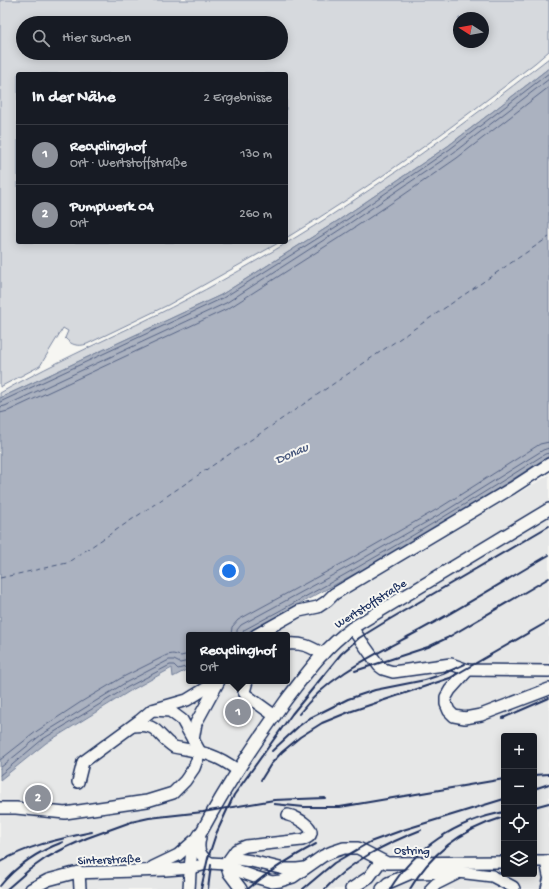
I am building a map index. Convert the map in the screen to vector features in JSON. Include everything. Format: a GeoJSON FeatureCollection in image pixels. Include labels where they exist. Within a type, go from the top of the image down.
{"type":"FeatureCollection","features":[{"type":"Feature","properties":{"kind":"street"},"geometry":{"type":"LineString","coordinates":[[262,632],[299,612],[318,607],[334,594],[512,488],[549,464]]}},
{"type":"Feature","properties":{"kind":"street","name":"Wertstoffstraße"},"geometry":{"type":"LineString","coordinates":[[189,889],[191,854],[198,835],[237,770],[275,716],[322,654],[337,639],[352,628],[549,509]]}},
{"type":"Feature","properties":{"kind":"street"},"geometry":{"type":"LineString","coordinates":[[352,628],[376,663],[383,669],[393,672],[451,664],[468,670],[549,671]]}},
{"type":"Feature","properties":{"kind":"street"},"geometry":{"type":"LineString","coordinates":[[290,644],[300,644],[311,647],[322,654]]}},
{"type":"Feature","properties":{"kind":"street"},"geometry":{"type":"LineString","coordinates":[[468,670],[450,690],[446,697],[446,704],[454,716],[465,718],[481,715],[549,690]]}},
{"type":"Feature","properties":{"kind":"street"},"geometry":{"type":"LineString","coordinates":[[78,782],[83,762],[133,726],[152,710],[187,700],[214,684]]}},
{"type":"Feature","properties":{"kind":"street"},"geometry":{"type":"LineString","coordinates":[[193,740],[196,723],[217,684]]}},
{"type":"Feature","properties":{"kind":"street"},"geometry":{"type":"LineString","coordinates":[[246,684],[244,692],[246,695],[275,716]]}},
{"type":"Feature","properties":{"kind":"street"},"geometry":{"type":"LineString","coordinates":[[152,710],[170,711],[182,720],[200,752]]}},
{"type":"Feature","properties":{"kind":"street"},"geometry":{"type":"LineString","coordinates":[[133,726],[143,725],[154,727],[174,747],[216,756],[237,770]]}},
{"type":"Feature","properties":{"kind":"street"},"geometry":{"type":"LineString","coordinates":[[0,808],[16,808],[65,813],[147,801],[173,793],[185,781],[194,768],[200,752]]}},
{"type":"Feature","properties":{"kind":"street"},"geometry":{"type":"LineString","coordinates":[[241,889],[229,873],[226,864],[231,855],[241,847],[307,838],[310,835],[308,826],[302,820],[288,815]]}},
{"type":"Feature","properties":{"kind":"street"},"geometry":{"type":"LineString","coordinates":[[198,835],[198,848],[201,855],[210,863]]}},
{"type":"Feature","properties":{"kind":"street"},"geometry":{"type":"LineString","coordinates":[[145,871],[171,859],[198,835]]}},
{"type":"Feature","properties":{"kind":"street","name":"Ostring"},"geometry":{"type":"LineString","coordinates":[[191,868],[210,863],[226,864],[244,873],[272,882],[287,879],[332,852],[344,848],[358,848],[387,863],[501,862]]}},
{"type":"Feature","properties":{"kind":"street","name":"Ostring"},"geometry":{"type":"LineString","coordinates":[[226,864],[232,860],[242,859],[284,869],[297,870],[305,868]]}},
{"type":"Feature","properties":{"kind":"street"},"geometry":{"type":"LineString","coordinates":[[352,889],[370,877],[381,861]]}},
{"type":"Feature","properties":{"kind":"street"},"geometry":{"type":"LineString","coordinates":[[547,861],[549,876]]}},
{"type":"Feature","properties":{"kind":"street","name":"Sinterstraße"},"geometry":{"type":"LineString","coordinates":[[31,889],[48,880],[62,875],[79,872],[145,871],[191,868]]}},
{"type":"Feature","properties":{"kind":"street"},"geometry":{"type":"LineString","coordinates":[[79,872],[80,889]]}},
{"type":"Feature","properties":{"kind":"street"},"geometry":{"type":"LineString","coordinates":[[431,889],[436,884],[458,872]]}},
{"type":"Feature","properties":{"kind":"street"},"geometry":{"type":"LineString","coordinates":[[382,889],[388,883],[411,873],[458,872],[492,876],[514,889]]}},
{"type":"Feature","properties":{"kind":"street"},"geometry":{"type":"LineString","coordinates":[[547,889],[549,881]]}},
{"type":"Feature","properties":{"kind":"shaded area"},"geometry":{"type":"Polygon","coordinates":[[[0,0],[549,0],[549,51],[444,132],[382,176],[288,237],[288,72],[16,72],[16,244],[276,244],[168,305],[87,344],[75,345],[70,342],[65,338],[68,331],[63,328],[40,366],[0,387],[0,0]]]}},
{"type":"Feature","properties":{"kind":"shaded area"},"geometry":{"type":"Polygon","coordinates":[[[549,58],[549,68],[448,146],[339,220],[221,295],[0,398],[0,393],[59,362],[189,298],[239,271],[284,244],[288,244],[288,242],[332,215],[406,165],[549,58]]]}},
{"type":"Feature","properties":{"kind":"shaded area"},"geometry":{"type":"Polygon","coordinates":[[[549,475],[549,889],[0,889],[0,780],[46,743],[130,691],[173,668],[174,677],[186,663],[186,684],[290,684],[290,632],[271,632],[304,614],[318,612],[549,475]]]}},
{"type":"Feature","properties":{"kind":"water","name":"Donau"},"geometry":{"type":"Polygon","coordinates":[[[549,68],[549,456],[449,520],[360,571],[248,632],[186,632],[186,670],[173,677],[172,668],[130,691],[46,743],[0,780],[0,398],[221,295],[339,220],[448,146],[549,68]]]}},
{"type":"Feature","properties":{"kind":"ferry route"},"geometry":{"type":"LineString","coordinates":[[0,578],[67,563],[549,237]]}},
{"type":"Feature","properties":{"kind":"railway"},"geometry":{"type":"LineString","coordinates":[[201,889],[208,858],[216,834],[234,795],[292,714],[341,654],[359,638],[549,526]]}},
{"type":"Feature","properties":{"kind":"railway"},"geometry":{"type":"LineString","coordinates":[[299,714],[324,688],[352,668],[449,614],[549,555]]}},
{"type":"Feature","properties":{"kind":"railway"},"geometry":{"type":"LineString","coordinates":[[355,671],[428,647],[447,638],[549,578]]}},
{"type":"Feature","properties":{"kind":"railway"},"geometry":{"type":"LineString","coordinates":[[261,780],[271,764],[282,752],[300,737],[322,723],[349,712],[450,678],[549,621]]}},
{"type":"Feature","properties":{"kind":"railway"},"geometry":{"type":"LineString","coordinates":[[272,751],[310,718],[348,699],[375,690],[425,680],[465,664]]}},
{"type":"Feature","properties":{"kind":"railway"},"geometry":{"type":"LineString","coordinates":[[503,718],[549,698]]}},
{"type":"Feature","properties":{"kind":"railway"},"geometry":{"type":"LineString","coordinates":[[537,775],[549,774]]}},
{"type":"Feature","properties":{"kind":"railway"},"geometry":{"type":"LineString","coordinates":[[274,804],[304,807],[340,807],[501,780]]}},
{"type":"Feature","properties":{"kind":"railway"},"geometry":{"type":"LineString","coordinates":[[537,788],[549,784]]}},
{"type":"Feature","properties":{"kind":"railway"},"geometry":{"type":"LineString","coordinates":[[7,889],[46,858],[87,838],[131,822],[149,818],[203,812],[274,800],[325,798]]}},
{"type":"Feature","properties":{"kind":"railway"},"geometry":{"type":"LineString","coordinates":[[303,889],[334,863],[370,842],[403,830],[501,800]]}},
{"type":"Feature","properties":{"kind":"railway"},"geometry":{"type":"LineString","coordinates":[[537,806],[549,803]]}},
{"type":"Feature","properties":{"kind":"railway"},"geometry":{"type":"LineString","coordinates":[[390,889],[400,874],[412,861],[438,838],[469,822],[501,813]]}},
{"type":"Feature","properties":{"kind":"railway"},"geometry":{"type":"LineString","coordinates":[[410,889],[427,865],[448,845],[473,829],[501,818]]}},
{"type":"Feature","properties":{"kind":"railway"},"geometry":{"type":"LineString","coordinates":[[325,889],[346,870],[369,854],[394,841],[421,830]]}},
{"type":"Feature","properties":{"kind":"railway"},"geometry":{"type":"LineString","coordinates":[[0,862],[33,847],[92,832]]}},
{"type":"Feature","properties":{"kind":"railway"},"geometry":{"type":"LineString","coordinates":[[0,886],[13,872],[28,860],[63,842]]}},
{"type":"Feature","properties":{"kind":"railway"},"geometry":{"type":"LineString","coordinates":[[248,889],[264,876],[316,844]]}},
{"type":"Feature","properties":{"kind":"railway"},"geometry":{"type":"LineString","coordinates":[[208,889],[211,865]]}},
{"type":"Feature","properties":{"kind":"place","name":"Recyclinghof"},"geometry":{"type":"Point","coordinates":[238,712]}},
{"type":"Feature","properties":{"kind":"place","name":"Pumpwerk 04"},"geometry":{"type":"Point","coordinates":[38,798]}}]}
